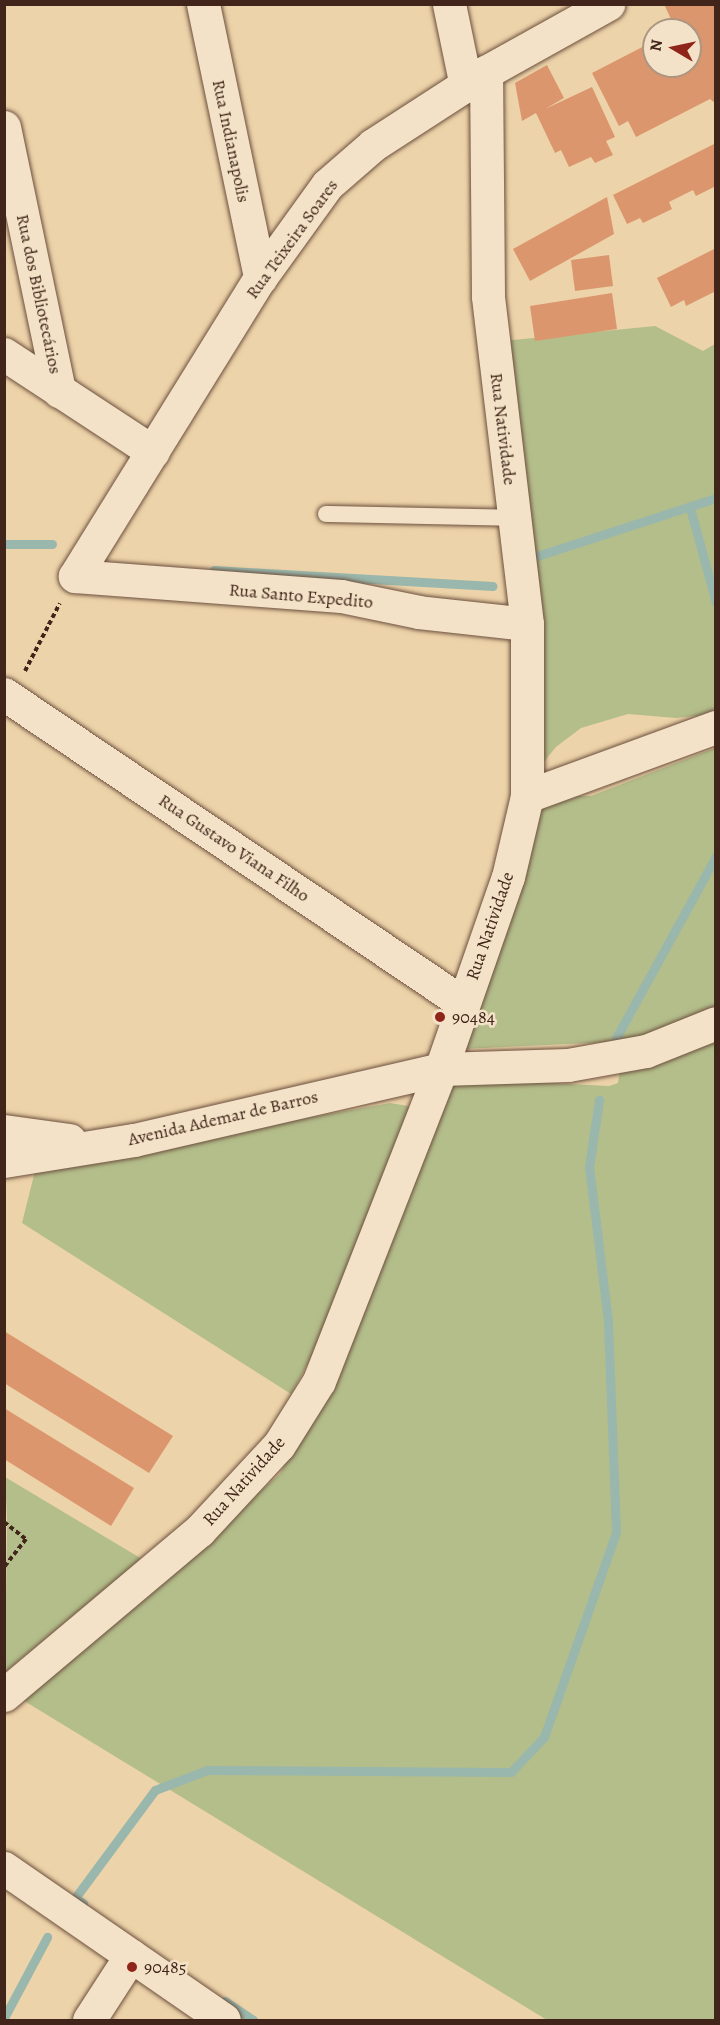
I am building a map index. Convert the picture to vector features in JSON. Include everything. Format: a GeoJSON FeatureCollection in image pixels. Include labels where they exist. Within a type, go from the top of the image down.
{"type":"FeatureCollection","features":[{"type":"Feature","properties":{"kind":"street","name":"Rua Indianapolis"},"geometry":{"type":"LineString","coordinates":[[203,4],[260,278]]}},
{"type":"Feature","properties":{"kind":"street","name":"Rua Natividade"},"geometry":{"type":"LineString","coordinates":[[4,1695],[199,1531],[279,1445],[319,1381],[441,1069],[508,877],[527,796],[527,624],[488,296],[476,79],[449,4]]}},
{"type":"Feature","properties":{"kind":"street","name":"Rua Teixeira Soares"},"geometry":{"type":"LineString","coordinates":[[75,576],[260,278],[327,185],[373,145],[476,79],[608,4]]}},
{"type":"Feature","properties":{"kind":"street","name":"Rua dos Bibliotecários"},"geometry":{"type":"LineString","coordinates":[[4,128],[59,391]]}},
{"type":"Feature","properties":{"kind":"street"},"geometry":{"type":"LineString","coordinates":[[4,354],[153,452]]}},
{"type":"Feature","properties":{"kind":"street","name":"Rua Santo Expedito"},"geometry":{"type":"LineString","coordinates":[[75,576],[341,596],[418,612],[527,624]]}},
{"type":"Feature","properties":{"kind":"street","name":"Rua Gustavo Viana Filho"},"geometry":{"type":"LineString","coordinates":[[8,696],[463,1003]]}},
{"type":"Feature","properties":{"kind":"street"},"geometry":{"type":"LineString","coordinates":[[527,796],[716,727]]}},
{"type":"Feature","properties":{"kind":"street","name":"Avenida Ademar de Barros"},"geometry":{"type":"LineString","coordinates":[[4,1161],[104,1144],[441,1069],[568,1065],[646,1051],[716,1023]]}},
{"type":"Feature","properties":{"kind":"street"},"geometry":{"type":"LineString","coordinates":[[4,1131],[104,1144]]}},
{"type":"Feature","properties":{"kind":"street"},"geometry":{"type":"LineString","coordinates":[[4,1868],[224,2020]]}},
{"type":"Feature","properties":{"kind":"street"},"geometry":{"type":"LineString","coordinates":[[89,2020],[131,1955]]}},
{"type":"Feature","properties":{"kind":"lane"},"geometry":{"type":"LineString","coordinates":[[326,514],[514,518]]}},
{"type":"Feature","properties":{"kind":"path"},"geometry":{"type":"LineString","coordinates":[[8,696],[75,576]]}},
{"type":"Feature","properties":{"kind":"path"},"geometry":{"type":"LineString","coordinates":[[4,1522],[26,1539],[4,1567]]}},
{"type":"Feature","properties":{"kind":"green space"},"geometry":{"type":"Polygon","coordinates":[[[655,326],[703,351],[715,344],[715,714],[676,718],[628,714],[581,728],[556,747],[538,769],[544,681],[502,341],[655,326]]]}},
{"type":"Feature","properties":{"kind":"green space"},"geometry":{"type":"Polygon","coordinates":[[[715,748],[715,1008],[635,1041],[462,1049],[527,871],[540,806],[557,796],[591,796],[715,748]]]}},
{"type":"Feature","properties":{"kind":"green space"},"geometry":{"type":"Polygon","coordinates":[[[715,1032],[715,2020],[547,2020],[21,1699],[280,1474],[357,1329],[447,1095],[455,1083],[473,1079],[609,1086],[618,1083],[620,1069],[715,1032]]]}},
{"type":"Feature","properties":{"kind":"green space"},"geometry":{"type":"Polygon","coordinates":[[[390,1103],[408,1106],[412,1113],[318,1345],[291,1394],[22,1223],[36,1167],[390,1103]]]}},
{"type":"Feature","properties":{"kind":"green space"},"geometry":{"type":"Polygon","coordinates":[[[5,1477],[142,1559],[5,1672],[7,1518],[5,1477]]]}},
{"type":"Feature","properties":{"kind":"building"},"geometry":{"type":"Polygon","coordinates":[[[664,4],[716,4],[716,104],[710,99],[636,137],[628,121],[619,126],[592,73],[642,47],[642,78],[702,78],[702,18],[670,18],[664,4]]]}},
{"type":"Feature","properties":{"kind":"building"},"geometry":{"type":"Polygon","coordinates":[[[547,65],[564,98],[545,109],[592,87],[615,137],[606,141],[613,155],[595,163],[591,157],[569,167],[561,150],[555,153],[536,113],[522,121],[515,83],[547,65]]]}},
{"type":"Feature","properties":{"kind":"building"},"geometry":{"type":"Polygon","coordinates":[[[716,143],[716,186],[696,196],[693,190],[669,202],[672,209],[643,223],[640,218],[627,224],[613,195],[716,143]]]}},
{"type":"Feature","properties":{"kind":"building"},"geometry":{"type":"Polygon","coordinates":[[[607,197],[614,234],[530,281],[513,249],[607,197]]]}},
{"type":"Feature","properties":{"kind":"building"},"geometry":{"type":"Polygon","coordinates":[[[716,248],[716,291],[686,306],[684,300],[671,307],[657,278],[716,248]]]}},
{"type":"Feature","properties":{"kind":"building"},"geometry":{"type":"Polygon","coordinates":[[[609,255],[613,286],[575,291],[571,260],[609,255]]]}},
{"type":"Feature","properties":{"kind":"building"},"geometry":{"type":"Polygon","coordinates":[[[612,293],[617,329],[535,341],[530,306],[612,293]]]}},
{"type":"Feature","properties":{"kind":"building"},"geometry":{"type":"Polygon","coordinates":[[[4,1331],[173,1436],[149,1473],[4,1383],[4,1331]]]}},
{"type":"Feature","properties":{"kind":"building"},"geometry":{"type":"Polygon","coordinates":[[[4,1408],[134,1488],[111,1526],[4,1459],[4,1408]]]}},
{"type":"Feature","properties":{"kind":"waterway"},"geometry":{"type":"LineString","coordinates":[[534,557],[716,498]]}},
{"type":"Feature","properties":{"kind":"waterway"},"geometry":{"type":"LineString","coordinates":[[690,508],[716,603]]}},
{"type":"Feature","properties":{"kind":"waterway"},"geometry":{"type":"LineString","coordinates":[[4,544],[52,544]]}},
{"type":"Feature","properties":{"kind":"waterway"},"geometry":{"type":"LineString","coordinates":[[214,570],[493,586]]}},
{"type":"Feature","properties":{"kind":"waterway"},"geometry":{"type":"LineString","coordinates":[[616,1038],[716,856]]}},
{"type":"Feature","properties":{"kind":"waterway"},"geometry":{"type":"LineString","coordinates":[[83,1903],[75,1898],[155,1790],[207,1770],[511,1772],[544,1737],[616,1532],[608,1321],[589,1167],[599,1100]]}},
{"type":"Feature","properties":{"kind":"waterway"},"geometry":{"type":"LineString","coordinates":[[4,2018],[47,1937]]}},
{"type":"Feature","properties":{"kind":"waterway"},"geometry":{"type":"LineString","coordinates":[[225,2001],[253,2020]]}},
{"type":"Feature","properties":{"kind":"place","name":"90484"},"geometry":{"type":"Point","coordinates":[440,1017]}},
{"type":"Feature","properties":{"kind":"place","name":"90485"},"geometry":{"type":"Point","coordinates":[132,1967]}}]}
